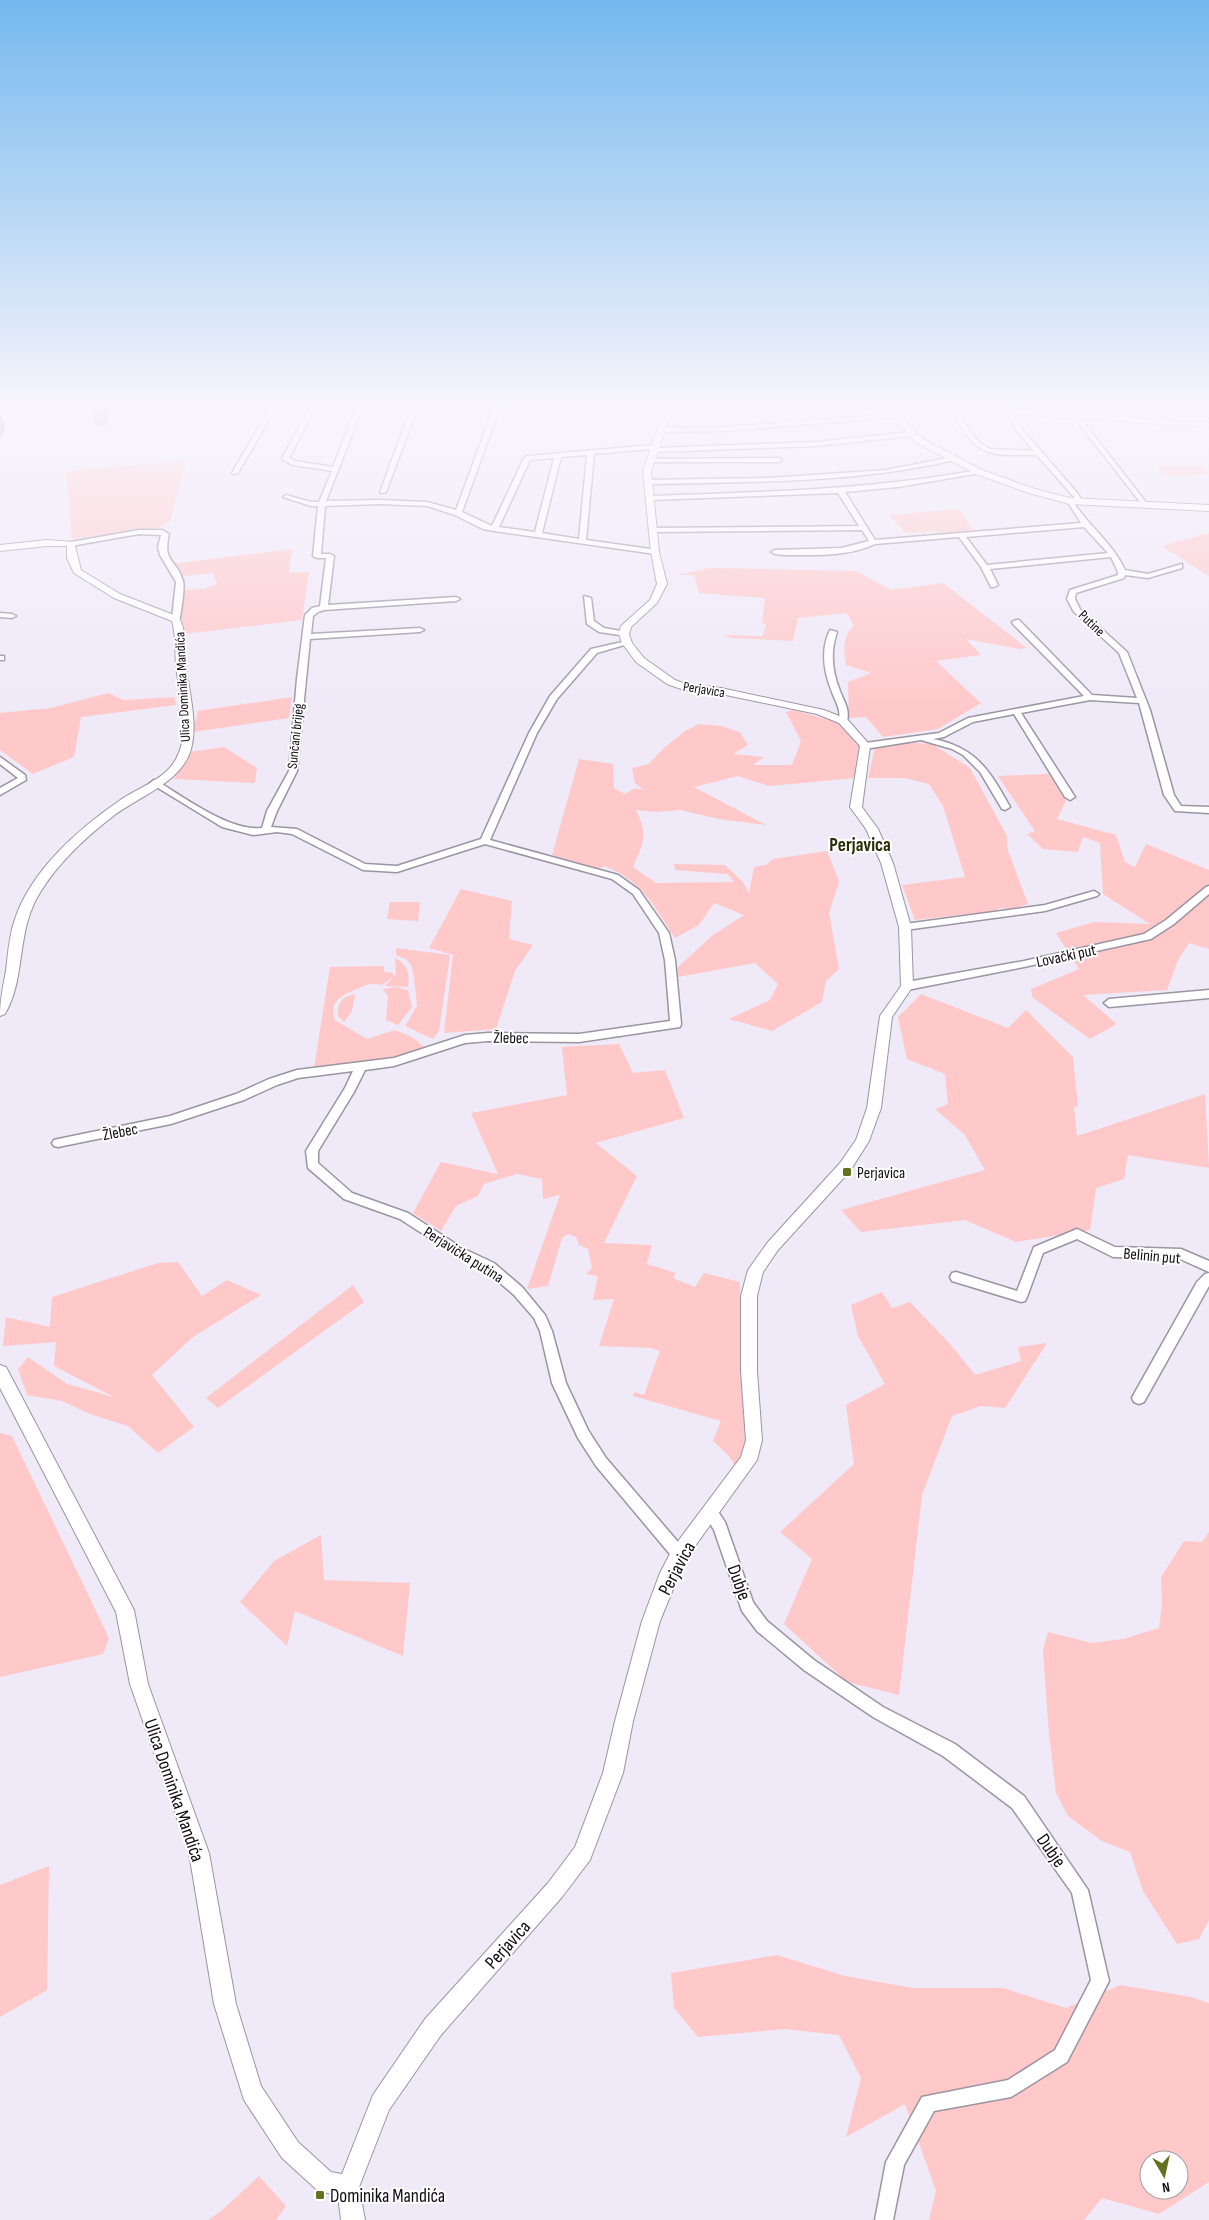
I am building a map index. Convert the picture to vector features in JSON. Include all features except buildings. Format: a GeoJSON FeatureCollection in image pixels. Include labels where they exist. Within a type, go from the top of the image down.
{"type":"FeatureCollection","features":[{"type":"Feature","properties":{"kind":"street"},"geometry":{"type":"LineString","coordinates":[[322,508],[317,556],[330,556],[324,608],[456,599]]}},
{"type":"Feature","properties":{"kind":"street"},"geometry":{"type":"LineString","coordinates":[[435,508],[458,513],[486,527],[655,552]]}},
{"type":"Feature","properties":{"kind":"street"},"geometry":{"type":"LineString","coordinates":[[458,513],[460,508]]}},
{"type":"Feature","properties":{"kind":"street"},"geometry":{"type":"LineString","coordinates":[[494,528],[504,508]]}},
{"type":"Feature","properties":{"kind":"street"},"geometry":{"type":"LineString","coordinates":[[538,536],[545,508]]}},
{"type":"Feature","properties":{"kind":"street"},"geometry":{"type":"LineString","coordinates":[[582,542],[585,508]]}},
{"type":"Feature","properties":{"kind":"street"},"geometry":{"type":"LineString","coordinates":[[626,639],[629,621],[654,601],[661,587],[655,552],[651,508]]}},
{"type":"Feature","properties":{"kind":"street"},"geometry":{"type":"LineString","coordinates":[[851,508],[873,542]]}},
{"type":"Feature","properties":{"kind":"street"},"geometry":{"type":"LineString","coordinates":[[1073,508],[1114,555],[1122,572],[1148,576],[1179,566]]}},
{"type":"Feature","properties":{"kind":"street"},"geometry":{"type":"LineString","coordinates":[[1196,508],[1209,508]]}},
{"type":"Feature","properties":{"kind":"street"},"geometry":{"type":"LineString","coordinates":[[775,552],[802,553],[859,548],[873,542],[1088,525]]}},
{"type":"Feature","properties":{"kind":"street"},"geometry":{"type":"LineString","coordinates":[[653,530],[863,528]]}},
{"type":"Feature","properties":{"kind":"street"},"geometry":{"type":"LineString","coordinates":[[0,548],[47,543],[71,544],[139,532],[162,532],[165,534],[162,547],[164,555],[180,582],[176,619]]}},
{"type":"Feature","properties":{"kind":"street"},"geometry":{"type":"LineString","coordinates":[[962,536],[985,567],[994,585]]}},
{"type":"Feature","properties":{"kind":"street","name":"Ulica Dominika Mandića"},"geometry":{"type":"LineString","coordinates":[[0,1011],[6,1000],[15,938],[27,906],[51,869],[120,804],[168,775],[179,764],[186,750],[184,687],[178,641],[179,627],[176,619],[117,596],[76,571],[72,558],[71,544]]}},
{"type":"Feature","properties":{"kind":"street"},"geometry":{"type":"LineString","coordinates":[[985,567],[1114,555]]}},
{"type":"Feature","properties":{"kind":"street","name":"Putine"},"geometry":{"type":"LineString","coordinates":[[1122,572],[1121,576],[1073,592],[1071,600],[1083,616],[1123,652],[1146,710],[1164,778],[1178,809],[1209,810]]}},
{"type":"Feature","properties":{"kind":"street"},"geometry":{"type":"LineString","coordinates":[[587,598],[590,622],[626,639]]}},
{"type":"Feature","properties":{"kind":"street","name":"Sunčani brijeg"},"geometry":{"type":"LineString","coordinates":[[266,829],[272,811],[293,772],[301,679],[310,614],[324,608]]}},
{"type":"Feature","properties":{"kind":"street"},"geometry":{"type":"LineString","coordinates":[[0,615],[12,616]]}},
{"type":"Feature","properties":{"kind":"street"},"geometry":{"type":"LineString","coordinates":[[1016,622],[1090,697]]}},
{"type":"Feature","properties":{"kind":"street"},"geometry":{"type":"LineString","coordinates":[[308,637],[420,630]]}},
{"type":"Feature","properties":{"kind":"street"},"geometry":{"type":"LineString","coordinates":[[833,632],[828,662],[833,687],[846,711],[843,722]]}},
{"type":"Feature","properties":{"kind":"street"},"geometry":{"type":"LineString","coordinates":[[154,783],[225,825],[253,832],[266,829],[294,831],[356,865],[384,870],[405,867],[485,841],[533,733],[553,698],[594,651],[626,639]]}},
{"type":"Feature","properties":{"kind":"street","name":"Perjavica"},"geometry":{"type":"LineString","coordinates":[[626,639],[640,660],[671,682],[684,687],[721,691],[811,710],[843,722],[865,746]]}},
{"type":"Feature","properties":{"kind":"street"},"geometry":{"type":"LineString","coordinates":[[907,986],[905,927],[887,863],[872,829],[856,807],[865,746],[941,735],[971,720],[1090,697],[1141,701]]}},
{"type":"Feature","properties":{"kind":"street"},"geometry":{"type":"LineString","coordinates":[[1016,710],[1070,797]]}},
{"type":"Feature","properties":{"kind":"street"},"geometry":{"type":"LineString","coordinates":[[913,739],[934,741],[958,749],[975,760],[984,768],[1005,807]]}},
{"type":"Feature","properties":{"kind":"street"},"geometry":{"type":"LineString","coordinates":[[0,760],[22,777],[19,782],[0,792]]}},
{"type":"Feature","properties":{"kind":"street","name":"Žlebec"},"geometry":{"type":"LineString","coordinates":[[58,1143],[171,1120],[240,1097],[273,1082],[297,1074],[360,1068],[394,1062],[452,1042],[474,1038],[579,1038],[676,1024],[667,941],[664,933],[629,885],[615,877],[485,841]]}},
{"type":"Feature","properties":{"kind":"street","name":"Lovački put"},"geometry":{"type":"LineString","coordinates":[[907,986],[1024,964],[1147,937],[1170,922],[1209,888]]}},
{"type":"Feature","properties":{"kind":"street"},"geometry":{"type":"LineString","coordinates":[[905,927],[1045,908],[1094,894]]}},
{"type":"Feature","properties":{"kind":"street","name":"Perjavica"},"geometry":{"type":"LineString","coordinates":[[348,2187],[381,2103],[433,2027],[555,1890],[583,1853],[613,1774],[624,1721],[651,1622],[669,1573],[679,1554],[750,1460],[754,1440],[749,1371],[749,1306],[756,1270],[773,1246],[845,1167],[862,1141],[874,1108],[886,1016],[907,986]]}},
{"type":"Feature","properties":{"kind":"street"},"geometry":{"type":"LineString","coordinates":[[1109,1003],[1209,994]]}},
{"type":"Feature","properties":{"kind":"street","name":"Perjavička putina"},"geometry":{"type":"LineString","coordinates":[[360,1068],[350,1089],[312,1151],[312,1165],[348,1196],[404,1216],[458,1251],[490,1267],[518,1291],[538,1315],[546,1331],[559,1383],[583,1434],[601,1462],[679,1554]]}},
{"type":"Feature","properties":{"kind":"street","name":"Belinin put"},"geometry":{"type":"LineString","coordinates":[[956,1277],[1021,1297],[1038,1250],[1077,1234],[1113,1252],[1181,1254],[1209,1268]]}},
{"type":"Feature","properties":{"kind":"street"},"geometry":{"type":"LineString","coordinates":[[1139,1398],[1201,1286],[1209,1278]]}},
{"type":"Feature","properties":{"kind":"street","name":"Ulica Dominika Mandića"},"geometry":{"type":"LineString","coordinates":[[0,1372],[125,1610],[139,1684],[199,1853],[226,2004],[252,2092],[290,2150],[325,2182],[348,2187]]}},
{"type":"Feature","properties":{"kind":"street","name":"Dubje"},"geometry":{"type":"LineString","coordinates":[[710,1512],[720,1527],[747,1606],[762,1626],[808,1665],[878,1712],[949,1750],[1018,1802],[1080,1890],[1100,1981],[1061,2056],[1011,2088],[928,2103],[895,2162],[884,2220]]}},
{"type":"Feature","properties":{"kind":"street"},"geometry":{"type":"LineString","coordinates":[[348,2187],[354,2220]]}},
{"type":"Feature","properties":{"kind":"shaded area"},"geometry":{"type":"Polygon","coordinates":[[[69,508],[174,508],[170,521],[159,528],[72,539],[69,508]]]}},
{"type":"Feature","properties":{"kind":"shaded area"},"geometry":{"type":"Polygon","coordinates":[[[959,509],[974,531],[939,534],[937,531],[906,533],[889,515],[959,509]]]}},
{"type":"Feature","properties":{"kind":"shaded area"},"geometry":{"type":"Polygon","coordinates":[[[1209,533],[1209,576],[1162,546],[1209,533]]]}},
{"type":"Feature","properties":{"kind":"shaded area"},"geometry":{"type":"Polygon","coordinates":[[[292,549],[289,573],[309,572],[302,620],[184,634],[179,613],[180,590],[204,589],[217,584],[213,573],[182,576],[172,564],[292,549]]]}},
{"type":"Feature","properties":{"kind":"shaded area"},"geometry":{"type":"Polygon","coordinates":[[[710,568],[856,571],[891,590],[943,583],[1027,648],[1019,649],[966,639],[981,655],[936,661],[981,703],[938,729],[883,737],[866,717],[849,718],[848,682],[871,673],[846,665],[844,649],[847,634],[854,626],[847,613],[798,618],[793,641],[731,638],[723,635],[763,636],[766,624],[762,623],[765,598],[699,593],[694,575],[678,575],[710,568]]]}},
{"type":"Feature","properties":{"kind":"shaded area"},"geometry":{"type":"Polygon","coordinates":[[[108,693],[124,700],[174,697],[176,705],[81,717],[74,757],[33,774],[0,750],[0,713],[51,708],[108,693]]]}},
{"type":"Feature","properties":{"kind":"shaded area"},"geometry":{"type":"Polygon","coordinates":[[[292,697],[289,718],[193,732],[198,711],[292,697]]]}},
{"type":"Feature","properties":{"kind":"shaded area"},"geometry":{"type":"Polygon","coordinates":[[[793,710],[841,723],[860,745],[855,778],[769,786],[738,776],[694,787],[766,825],[719,819],[680,810],[656,812],[636,810],[642,826],[643,839],[633,867],[656,883],[734,882],[728,874],[675,870],[674,864],[725,865],[743,882],[749,893],[754,867],[766,865],[773,859],[827,851],[839,881],[829,913],[839,969],[826,981],[822,1002],[772,1031],[729,1019],[770,1000],[778,984],[755,963],[678,977],[677,968],[713,935],[744,915],[714,903],[699,925],[675,938],[646,895],[628,879],[604,866],[600,869],[552,855],[579,759],[613,764],[614,788],[625,794],[635,788],[644,790],[635,783],[632,768],[649,764],[663,749],[685,731],[699,724],[721,726],[740,732],[748,745],[733,754],[764,757],[753,765],[792,765],[801,741],[786,712],[793,710]]]}},
{"type":"Feature","properties":{"kind":"shaded area"},"geometry":{"type":"Polygon","coordinates":[[[906,742],[932,744],[970,768],[1007,836],[1007,848],[1028,904],[1012,909],[1000,908],[995,911],[915,920],[902,885],[965,877],[943,806],[929,784],[905,778],[868,778],[875,748],[906,742]]]}},
{"type":"Feature","properties":{"kind":"shaded area"},"geometry":{"type":"Polygon","coordinates":[[[224,747],[257,768],[255,783],[174,779],[190,752],[224,747]]]}},
{"type":"Feature","properties":{"kind":"shaded area"},"geometry":{"type":"Polygon","coordinates":[[[1049,774],[1066,801],[1057,819],[1116,835],[1125,862],[1135,867],[1146,844],[1209,870],[1209,949],[1189,943],[1178,960],[1167,990],[1083,995],[1117,1024],[1090,1039],[1032,997],[1031,989],[1079,969],[1056,933],[1094,922],[1150,924],[1103,894],[1100,843],[1083,837],[1078,852],[1043,849],[1027,834],[1035,831],[998,776],[1049,774]]]}},
{"type":"Feature","properties":{"kind":"shaded area"},"geometry":{"type":"Polygon","coordinates":[[[461,889],[512,901],[509,939],[533,945],[515,971],[496,1029],[444,1033],[453,955],[429,948],[461,889]]]}},
{"type":"Feature","properties":{"kind":"shaded area"},"geometry":{"type":"Polygon","coordinates":[[[390,902],[420,902],[418,921],[387,919],[390,902]]]}},
{"type":"Feature","properties":{"kind":"shaded area"},"geometry":{"type":"Polygon","coordinates":[[[396,948],[450,955],[439,1031],[433,1039],[405,1026],[417,1006],[414,977],[411,965],[406,959],[396,955],[396,948]]]}},
{"type":"Feature","properties":{"kind":"shaded area"},"geometry":{"type":"Polygon","coordinates":[[[395,958],[403,963],[407,970],[409,978],[408,987],[385,986],[396,974],[395,958]]]}},
{"type":"Feature","properties":{"kind":"shaded area"},"geometry":{"type":"Polygon","coordinates":[[[384,966],[384,972],[393,973],[393,977],[382,985],[366,985],[343,996],[334,1005],[333,1014],[335,1020],[367,1039],[395,1030],[412,1037],[424,1047],[420,1050],[377,1061],[314,1068],[330,967],[384,966]]]}},
{"type":"Feature","properties":{"kind":"shaded area"},"geometry":{"type":"Polygon","coordinates":[[[396,987],[408,990],[412,1007],[398,1025],[386,1020],[388,996],[383,989],[396,987]]]}},
{"type":"Feature","properties":{"kind":"shaded area"},"geometry":{"type":"Polygon","coordinates":[[[355,994],[352,1011],[344,1022],[338,1016],[338,1007],[344,998],[355,994]]]}},
{"type":"Feature","properties":{"kind":"shaded area"},"geometry":{"type":"Polygon","coordinates":[[[921,994],[1008,1028],[1026,1010],[1073,1057],[1078,1107],[1074,1106],[1077,1136],[1205,1094],[1209,1168],[1128,1155],[1124,1179],[1096,1188],[1090,1230],[1016,1242],[965,1220],[861,1232],[841,1210],[985,1170],[965,1135],[935,1109],[948,1104],[945,1074],[907,1059],[898,1017],[921,994]]]}},
{"type":"Feature","properties":{"kind":"shaded area"},"geometry":{"type":"Polygon","coordinates":[[[619,1044],[633,1073],[665,1070],[684,1118],[596,1143],[637,1176],[604,1243],[652,1245],[647,1264],[676,1273],[673,1278],[695,1287],[704,1273],[740,1282],[741,1385],[749,1444],[736,1467],[729,1456],[713,1441],[721,1421],[633,1396],[634,1392],[644,1395],[660,1351],[650,1348],[599,1346],[614,1299],[593,1300],[598,1276],[586,1274],[592,1268],[588,1249],[579,1245],[576,1237],[568,1234],[562,1238],[548,1286],[527,1289],[560,1195],[543,1199],[542,1179],[517,1174],[484,1184],[478,1196],[456,1206],[441,1231],[413,1213],[441,1162],[498,1174],[471,1113],[567,1095],[562,1047],[619,1044]]]}},
{"type":"Feature","properties":{"kind":"shaded area"},"geometry":{"type":"Polygon","coordinates":[[[178,1262],[202,1296],[227,1280],[261,1295],[193,1337],[152,1375],[194,1427],[158,1453],[128,1426],[90,1414],[62,1401],[27,1395],[18,1369],[28,1357],[67,1384],[114,1397],[54,1366],[56,1342],[3,1346],[6,1317],[50,1327],[52,1297],[158,1263],[178,1262]]]}},
{"type":"Feature","properties":{"kind":"shaded area"},"geometry":{"type":"Polygon","coordinates":[[[353,1285],[364,1302],[218,1408],[206,1398],[353,1285]]]}},
{"type":"Feature","properties":{"kind":"shaded area"},"geometry":{"type":"Polygon","coordinates":[[[882,1292],[892,1308],[910,1302],[951,1345],[975,1375],[1021,1361],[1018,1347],[1047,1343],[1005,1408],[981,1406],[952,1416],[922,1495],[899,1695],[847,1682],[784,1624],[812,1559],[780,1532],[854,1464],[846,1405],[885,1384],[858,1336],[851,1305],[882,1292]]]}},
{"type":"Feature","properties":{"kind":"shaded area"},"geometry":{"type":"Polygon","coordinates":[[[0,1433],[12,1436],[109,1638],[103,1654],[0,1677],[0,1433]]]}},
{"type":"Feature","properties":{"kind":"shaded area"},"geometry":{"type":"Polygon","coordinates":[[[1209,1532],[1209,1920],[1199,1939],[1177,1944],[1143,1891],[1130,1852],[1102,1841],[1068,1816],[1056,1793],[1049,1734],[1043,1650],[1048,1632],[1092,1643],[1123,1639],[1159,1628],[1162,1605],[1161,1577],[1184,1541],[1202,1542],[1209,1532]]]}},
{"type":"Feature","properties":{"kind":"shaded area"},"geometry":{"type":"Polygon","coordinates":[[[321,1535],[324,1580],[410,1583],[403,1656],[295,1611],[287,1646],[240,1602],[274,1561],[321,1535]]]}},
{"type":"Feature","properties":{"kind":"shaded area"},"geometry":{"type":"Polygon","coordinates":[[[49,1866],[47,1990],[0,2017],[0,1885],[49,1866]]]}},
{"type":"Feature","properties":{"kind":"shaded area"},"geometry":{"type":"Polygon","coordinates":[[[777,1955],[845,1976],[913,1988],[1003,1988],[1066,2008],[1120,1985],[1191,1997],[1209,2003],[1209,2182],[1189,2195],[1189,2150],[1139,2150],[1139,2200],[1181,2200],[1159,2214],[1102,2198],[1084,2220],[929,2220],[936,2191],[905,2104],[846,2137],[861,2078],[839,2035],[785,2029],[698,2037],[674,2008],[671,1973],[777,1955]]]}},
{"type":"Feature","properties":{"kind":"shaded area"},"geometry":{"type":"Polygon","coordinates":[[[259,2176],[286,2206],[276,2220],[208,2220],[220,2212],[259,2176]]]}},
{"type":"Feature","properties":{"kind":"place","name":"Perjavica"},"geometry":{"type":"Point","coordinates":[847,1172]}},
{"type":"Feature","properties":{"kind":"place","name":"Dominika Mandića"},"geometry":{"type":"Point","coordinates":[320,2195]}},
{"type":"Feature","properties":{"kind":"district","name":"Perjavica"},"geometry":{"type":"Point","coordinates":[860,844]}}]}
